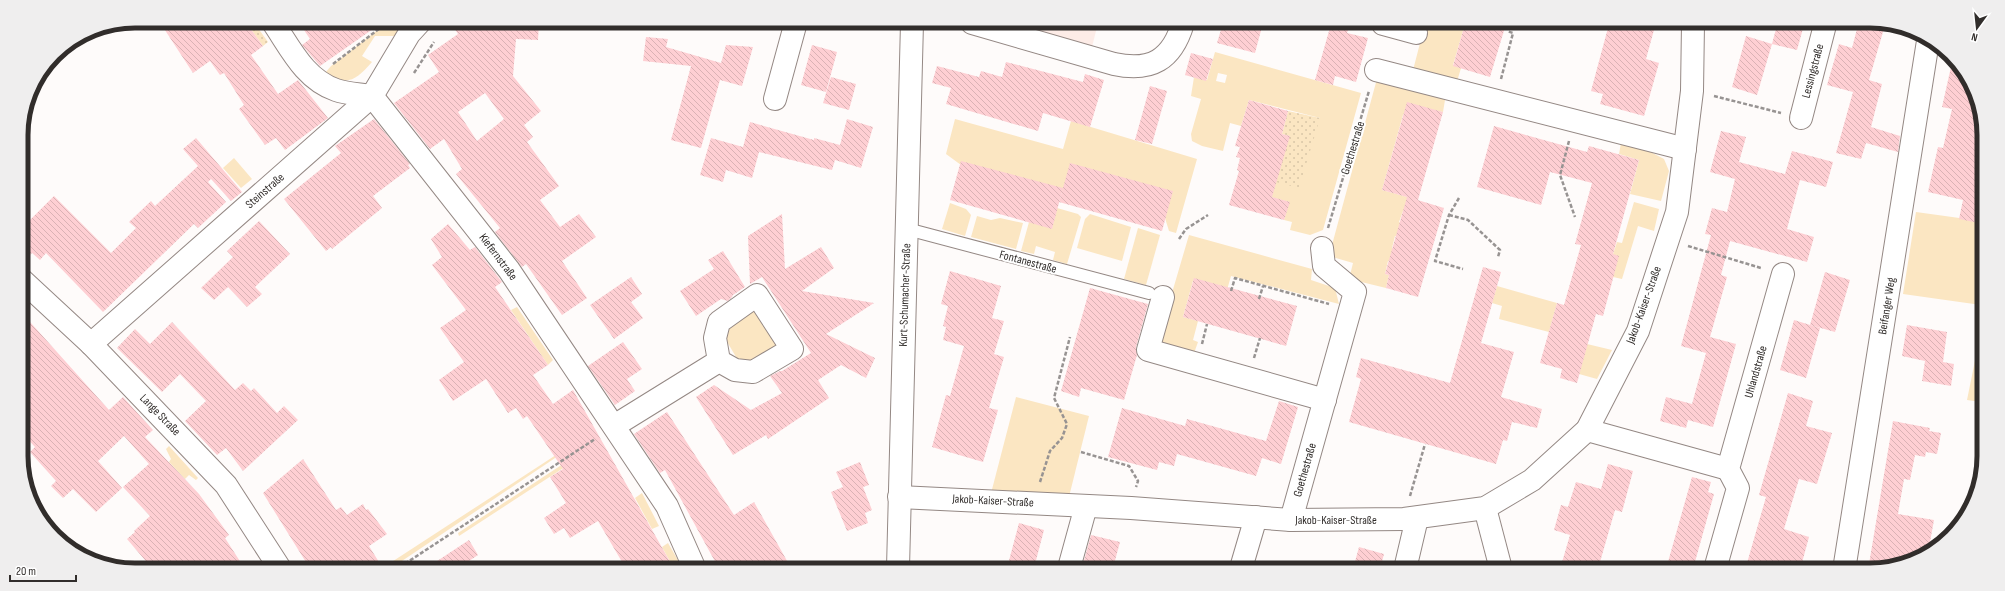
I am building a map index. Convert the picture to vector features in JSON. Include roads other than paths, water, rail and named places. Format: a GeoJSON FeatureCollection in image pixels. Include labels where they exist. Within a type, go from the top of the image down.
{"type":"FeatureCollection","features":[{"type":"Feature","properties":{"kind":"street"},"geometry":{"type":"LineString","coordinates":[[277,28],[306,70],[318,82],[337,90],[372,96]]}},
{"type":"Feature","properties":{"kind":"street","name":"Steinstraße"},"geometry":{"type":"LineString","coordinates":[[91,344],[372,96],[414,28]]}},
{"type":"Feature","properties":{"kind":"street"},"geometry":{"type":"LineString","coordinates":[[775,99],[794,28]]}},
{"type":"Feature","properties":{"kind":"street","name":"Kurt-Schumacher-Straße"},"geometry":{"type":"LineString","coordinates":[[898,563],[912,28]]}},
{"type":"Feature","properties":{"kind":"street"},"geometry":{"type":"LineString","coordinates":[[989,28],[1114,64],[1132,67],[1154,63],[1164,56],[1173,46],[1181,28]]}},
{"type":"Feature","properties":{"kind":"street"},"geometry":{"type":"LineString","coordinates":[[1398,28],[1416,33]]}},
{"type":"Feature","properties":{"kind":"street","name":"Jakob-Kaiser-Straße"},"geometry":{"type":"LineString","coordinates":[[899,497],[1131,508],[1291,520],[1410,519],[1485,508],[1532,480],[1587,430],[1638,331],[1677,212],[1692,91],[1693,28]]}},
{"type":"Feature","properties":{"kind":"street","name":"Lessingstraße"},"geometry":{"type":"LineString","coordinates":[[1801,118],[1824,28]]}},
{"type":"Feature","properties":{"kind":"street","name":"Beifanger Weg"},"geometry":{"type":"LineString","coordinates":[[1845,563],[1927,45]]}},
{"type":"Feature","properties":{"kind":"street"},"geometry":{"type":"LineString","coordinates":[[1376,70],[1574,122],[1685,149]]}},
{"type":"Feature","properties":{"kind":"street","name":"Kiefernstraße"},"geometry":{"type":"LineString","coordinates":[[372,96],[509,270],[667,506],[692,563]]}},
{"type":"Feature","properties":{"kind":"street","name":"Goethestraße"},"geometry":{"type":"LineString","coordinates":[[1291,520],[1355,292],[1324,266],[1322,248]]}},
{"type":"Feature","properties":{"kind":"street","name":"Uhlandstraße"},"geometry":{"type":"LineString","coordinates":[[1728,469],[1783,274]]}},
{"type":"Feature","properties":{"kind":"street","name":"Lange Straße"},"geometry":{"type":"LineString","coordinates":[[28,286],[91,344],[226,485],[277,563]]}},
{"type":"Feature","properties":{"kind":"street","name":"Fontanestraße"},"geometry":{"type":"LineString","coordinates":[[1156,295],[1148,350],[1325,400]]}},
{"type":"Feature","properties":{"kind":"street"},"geometry":{"type":"LineString","coordinates":[[614,426],[719,361]]}},
{"type":"Feature","properties":{"kind":"street"},"geometry":{"type":"LineString","coordinates":[[1587,430],[1728,469],[1738,488],[1717,563]]}},
{"type":"Feature","properties":{"kind":"street"},"geometry":{"type":"LineString","coordinates":[[1070,563],[1086,506]]}},
{"type":"Feature","properties":{"kind":"street"},"geometry":{"type":"LineString","coordinates":[[1485,508],[1499,563]]}},
{"type":"Feature","properties":{"kind":"street"},"geometry":{"type":"LineString","coordinates":[[1242,563],[1256,517]]}},
{"type":"Feature","properties":{"kind":"street"},"geometry":{"type":"LineString","coordinates":[[1406,563],[1410,519]]}},
{"type":"Feature","properties":{"kind":"lane","name":"Fontanestraße"},"geometry":{"type":"LineString","coordinates":[[907,229],[1156,295]]}}]}
